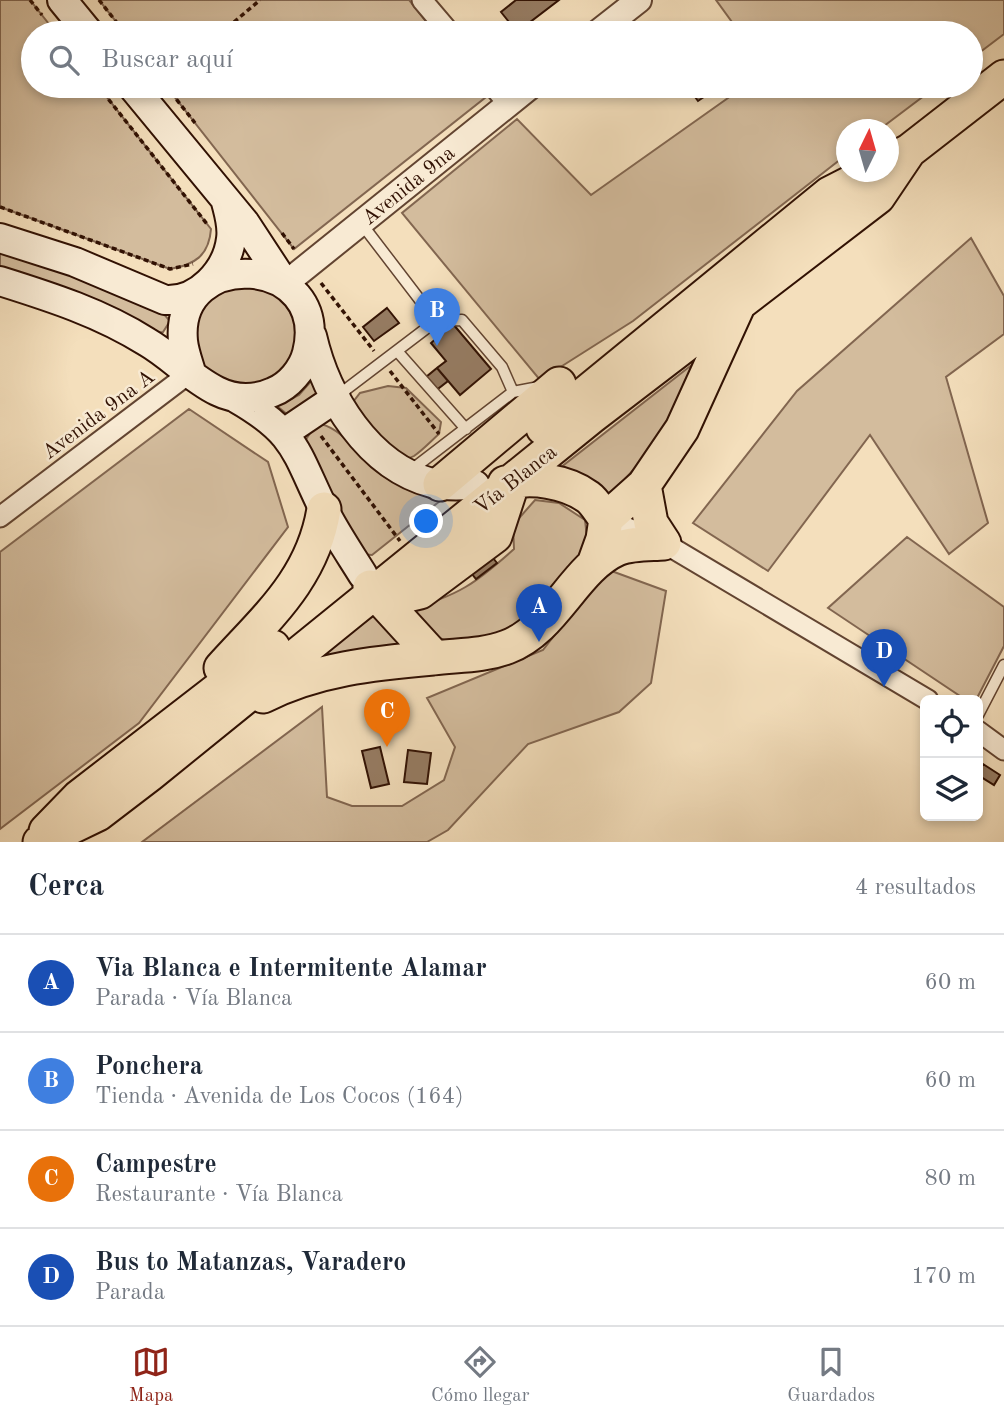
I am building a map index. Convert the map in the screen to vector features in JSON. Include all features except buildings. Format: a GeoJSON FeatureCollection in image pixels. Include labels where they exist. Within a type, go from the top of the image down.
{"type":"FeatureCollection","features":[{"type":"Feature","properties":{"kind":"highway","name":"Vía Blanca"},"geometry":{"type":"LineString","coordinates":[[983,93],[1004,77]]}},
{"type":"Feature","properties":{"kind":"highway","name":"Vía Blanca"},"geometry":{"type":"LineString","coordinates":[[899,157],[976,98]]}},
{"type":"Feature","properties":{"kind":"highway","name":"Vía Blanca"},"geometry":{"type":"LineString","coordinates":[[40,842],[98,814],[227,715],[368,583],[402,544],[643,343],[829,194],[852,182]]}},
{"type":"Feature","properties":{"kind":"highway","name":"Vía Blanca"},"geometry":{"type":"LineString","coordinates":[[513,481],[741,300],[878,197],[886,182]]}},
{"type":"Feature","properties":{"kind":"highway"},"geometry":{"type":"LineString","coordinates":[[594,564],[606,519],[643,485],[682,429],[741,300]]}},
{"type":"Feature","properties":{"kind":"highway"},"geometry":{"type":"LineString","coordinates":[[439,484],[560,383],[643,343]]}},
{"type":"Feature","properties":{"kind":"highway"},"geometry":{"type":"LineString","coordinates":[[368,583],[399,597],[420,592],[495,537],[513,481]]}},
{"type":"Feature","properties":{"kind":"highway"},"geometry":{"type":"LineString","coordinates":[[475,485],[513,481],[546,481],[565,485],[589,498],[606,519]]}},
{"type":"Feature","properties":{"kind":"highway"},"geometry":{"type":"LineString","coordinates":[[227,715],[288,683],[359,664],[474,655],[516,642],[534,631],[594,564],[618,549],[664,543],[651,523],[643,485]]}},
{"type":"Feature","properties":{"kind":"highway"},"geometry":{"type":"LineString","coordinates":[[166,731],[284,598],[304,571],[319,537],[324,509]]}},
{"type":"Feature","properties":{"kind":"highway","name":"Vía Blanca"},"geometry":{"type":"LineString","coordinates":[[35,842],[79,797],[368,583]]}},
{"type":"Feature","properties":{"kind":"highway"},"geometry":{"type":"LineString","coordinates":[[368,583],[434,657]]}},
{"type":"Feature","properties":{"kind":"main road"},"geometry":{"type":"LineString","coordinates":[[62,0],[79,21]]}},
{"type":"Feature","properties":{"kind":"main road"},"geometry":{"type":"LineString","coordinates":[[142,98],[244,223],[285,284],[300,300],[322,370],[336,398],[372,448],[386,462],[407,474],[439,484],[475,485]]}},
{"type":"Feature","properties":{"kind":"main road"},"geometry":{"type":"LineString","coordinates":[[191,372],[183,341],[184,321],[192,302],[228,255],[231,223],[226,201]]}},
{"type":"Feature","properties":{"kind":"main road"},"geometry":{"type":"LineString","coordinates":[[0,238],[75,262],[165,300],[175,301],[224,276],[245,272],[265,275],[285,284]]}},
{"type":"Feature","properties":{"kind":"main road"},"geometry":{"type":"LineString","coordinates":[[0,281],[111,321],[150,343],[216,391],[236,398],[268,418],[284,433],[303,461],[324,509],[368,583]]}},
{"type":"Feature","properties":{"kind":"main road"},"geometry":{"type":"LineString","coordinates":[[236,398],[257,398],[276,391],[293,378],[305,361],[310,340],[308,319]]}},
{"type":"Feature","properties":{"kind":"main road"},"geometry":{"type":"LineString","coordinates":[[284,433],[336,398]]}},
{"type":"Feature","properties":{"kind":"street"},"geometry":{"type":"LineString","coordinates":[[422,0],[440,21]]}},
{"type":"Feature","properties":{"kind":"street"},"geometry":{"type":"LineString","coordinates":[[612,21],[639,0]]}},
{"type":"Feature","properties":{"kind":"street","name":"Avenida 9na"},"geometry":{"type":"LineString","coordinates":[[285,284],[361,223],[497,98]]}},
{"type":"Feature","properties":{"kind":"street","name":"Avenida 9na A"},"geometry":{"type":"LineString","coordinates":[[0,517],[191,372]]}},
{"type":"Feature","properties":{"kind":"street"},"geometry":{"type":"LineString","coordinates":[[606,519],[664,543],[920,695]]}},
{"type":"Feature","properties":{"kind":"street"},"geometry":{"type":"LineString","coordinates":[[983,735],[1004,750]]}},
{"type":"Feature","properties":{"kind":"lane"},"geometry":{"type":"LineString","coordinates":[[361,223],[436,321]]}},
{"type":"Feature","properties":{"kind":"lane"},"geometry":{"type":"LineString","coordinates":[[336,398],[436,321],[462,320],[502,367],[513,392]]}},
{"type":"Feature","properties":{"kind":"lane"},"geometry":{"type":"LineString","coordinates":[[397,351],[466,429]]}},
{"type":"Feature","properties":{"kind":"lane"},"geometry":{"type":"LineString","coordinates":[[407,474],[513,392],[560,383]]}},
{"type":"Feature","properties":{"kind":"lane"},"geometry":{"type":"LineString","coordinates":[[983,705],[1004,665]]}},
{"type":"Feature","properties":{"kind":"path"},"geometry":{"type":"LineString","coordinates":[[99,0],[116,21]]}},
{"type":"Feature","properties":{"kind":"path"},"geometry":{"type":"LineString","coordinates":[[235,21],[260,0]]}},
{"type":"Feature","properties":{"kind":"path"},"geometry":{"type":"LineString","coordinates":[[107,98],[211,229]]}},
{"type":"Feature","properties":{"kind":"path"},"geometry":{"type":"LineString","coordinates":[[0,207],[170,269],[192,265],[197,259]]}},
{"type":"Feature","properties":{"kind":"path"},"geometry":{"type":"LineString","coordinates":[[307,417],[402,544]]}},
{"type":"Feature","properties":{"kind":"shaded area"},"geometry":{"type":"Polygon","coordinates":[[[0,0],[30,0],[47,21],[21,21],[21,98],[107,98],[211,229],[210,238],[199,258],[170,269],[0,207],[0,0]]]}},
{"type":"Feature","properties":{"kind":"shaded area"},"geometry":{"type":"Polygon","coordinates":[[[99,0],[409,0],[426,21],[116,21],[99,0]]]}},
{"type":"Feature","properties":{"kind":"shaded area"},"geometry":{"type":"Polygon","coordinates":[[[716,0],[1004,0],[1004,34],[983,50],[983,21],[731,21],[716,0]]]}},
{"type":"Feature","properties":{"kind":"shaded area"},"geometry":{"type":"Polygon","coordinates":[[[175,98],[485,98],[294,249],[175,98]]]}},
{"type":"Feature","properties":{"kind":"shaded area"},"geometry":{"type":"Polygon","coordinates":[[[728,98],[921,98],[893,119],[836,119],[836,163],[633,321],[540,380],[402,213],[517,119],[591,195],[728,98]]]}},
{"type":"Feature","properties":{"kind":"shaded area"},"geometry":{"type":"Polygon","coordinates":[[[971,238],[1004,296],[1004,334],[946,377],[988,523],[949,554],[870,435],[768,571],[693,523],[797,391],[971,238]]]}},
{"type":"Feature","properties":{"kind":"shaded area"},"geometry":{"type":"Polygon","coordinates":[[[0,252],[38,259],[162,312],[170,321],[163,332],[156,333],[99,304],[0,270],[0,252]]]}},
{"type":"Feature","properties":{"kind":"shaded area"},"geometry":{"type":"Polygon","coordinates":[[[245,285],[264,289],[281,300],[292,317],[296,336],[292,355],[281,372],[264,383],[245,387],[226,383],[209,372],[198,355],[194,336],[198,317],[209,300],[226,289],[245,285]]]}},
{"type":"Feature","properties":{"kind":"shaded area"},"geometry":{"type":"Polygon","coordinates":[[[707,353],[654,447],[607,499],[560,468],[707,353]]]}},
{"type":"Feature","properties":{"kind":"shaded area"},"geometry":{"type":"Polygon","coordinates":[[[313,379],[322,397],[288,415],[277,406],[299,395],[313,379]]]}},
{"type":"Feature","properties":{"kind":"shaded area"},"geometry":{"type":"Polygon","coordinates":[[[388,386],[406,388],[441,422],[439,434],[414,456],[405,458],[387,449],[353,402],[360,393],[388,386]]]}},
{"type":"Feature","properties":{"kind":"shaded area"},"geometry":{"type":"Polygon","coordinates":[[[189,409],[268,462],[288,527],[139,723],[0,829],[0,552],[189,409]]]}},
{"type":"Feature","properties":{"kind":"shaded area"},"geometry":{"type":"Polygon","coordinates":[[[321,424],[343,436],[378,473],[405,486],[445,497],[372,555],[361,554],[305,441],[314,427],[321,424]]]}},
{"type":"Feature","properties":{"kind":"shaded area"},"geometry":{"type":"Polygon","coordinates":[[[535,500],[559,503],[585,520],[588,547],[538,611],[492,637],[454,644],[432,635],[408,610],[466,587],[514,549],[513,525],[535,500]]]}},
{"type":"Feature","properties":{"kind":"shaded area"},"geometry":{"type":"Polygon","coordinates":[[[907,537],[1004,607],[1004,646],[979,695],[958,695],[828,608],[907,537]]]}},
{"type":"Feature","properties":{"kind":"shaded area"},"geometry":{"type":"Polygon","coordinates":[[[606,569],[666,591],[651,683],[619,712],[528,744],[448,830],[427,842],[142,842],[322,707],[327,797],[352,806],[402,806],[444,780],[455,747],[427,698],[543,650],[606,569]]]}},
{"type":"Feature","properties":{"kind":"shaded area"},"geometry":{"type":"Polygon","coordinates":[[[375,615],[400,644],[312,659],[375,615]]]}},
{"type":"Feature","properties":{"kind":"place","name":"Ponchera"},"geometry":{"type":"Point","coordinates":[437,346]}},
{"type":"Feature","properties":{"kind":"place","name":"Via Blanca e Intermitente Alamar"},"geometry":{"type":"Point","coordinates":[539,642]}},
{"type":"Feature","properties":{"kind":"place","name":"Bus to Matanzas, Varadero"},"geometry":{"type":"Point","coordinates":[884,687]}},
{"type":"Feature","properties":{"kind":"place","name":"Campestre"},"geometry":{"type":"Point","coordinates":[387,747]}}]}
